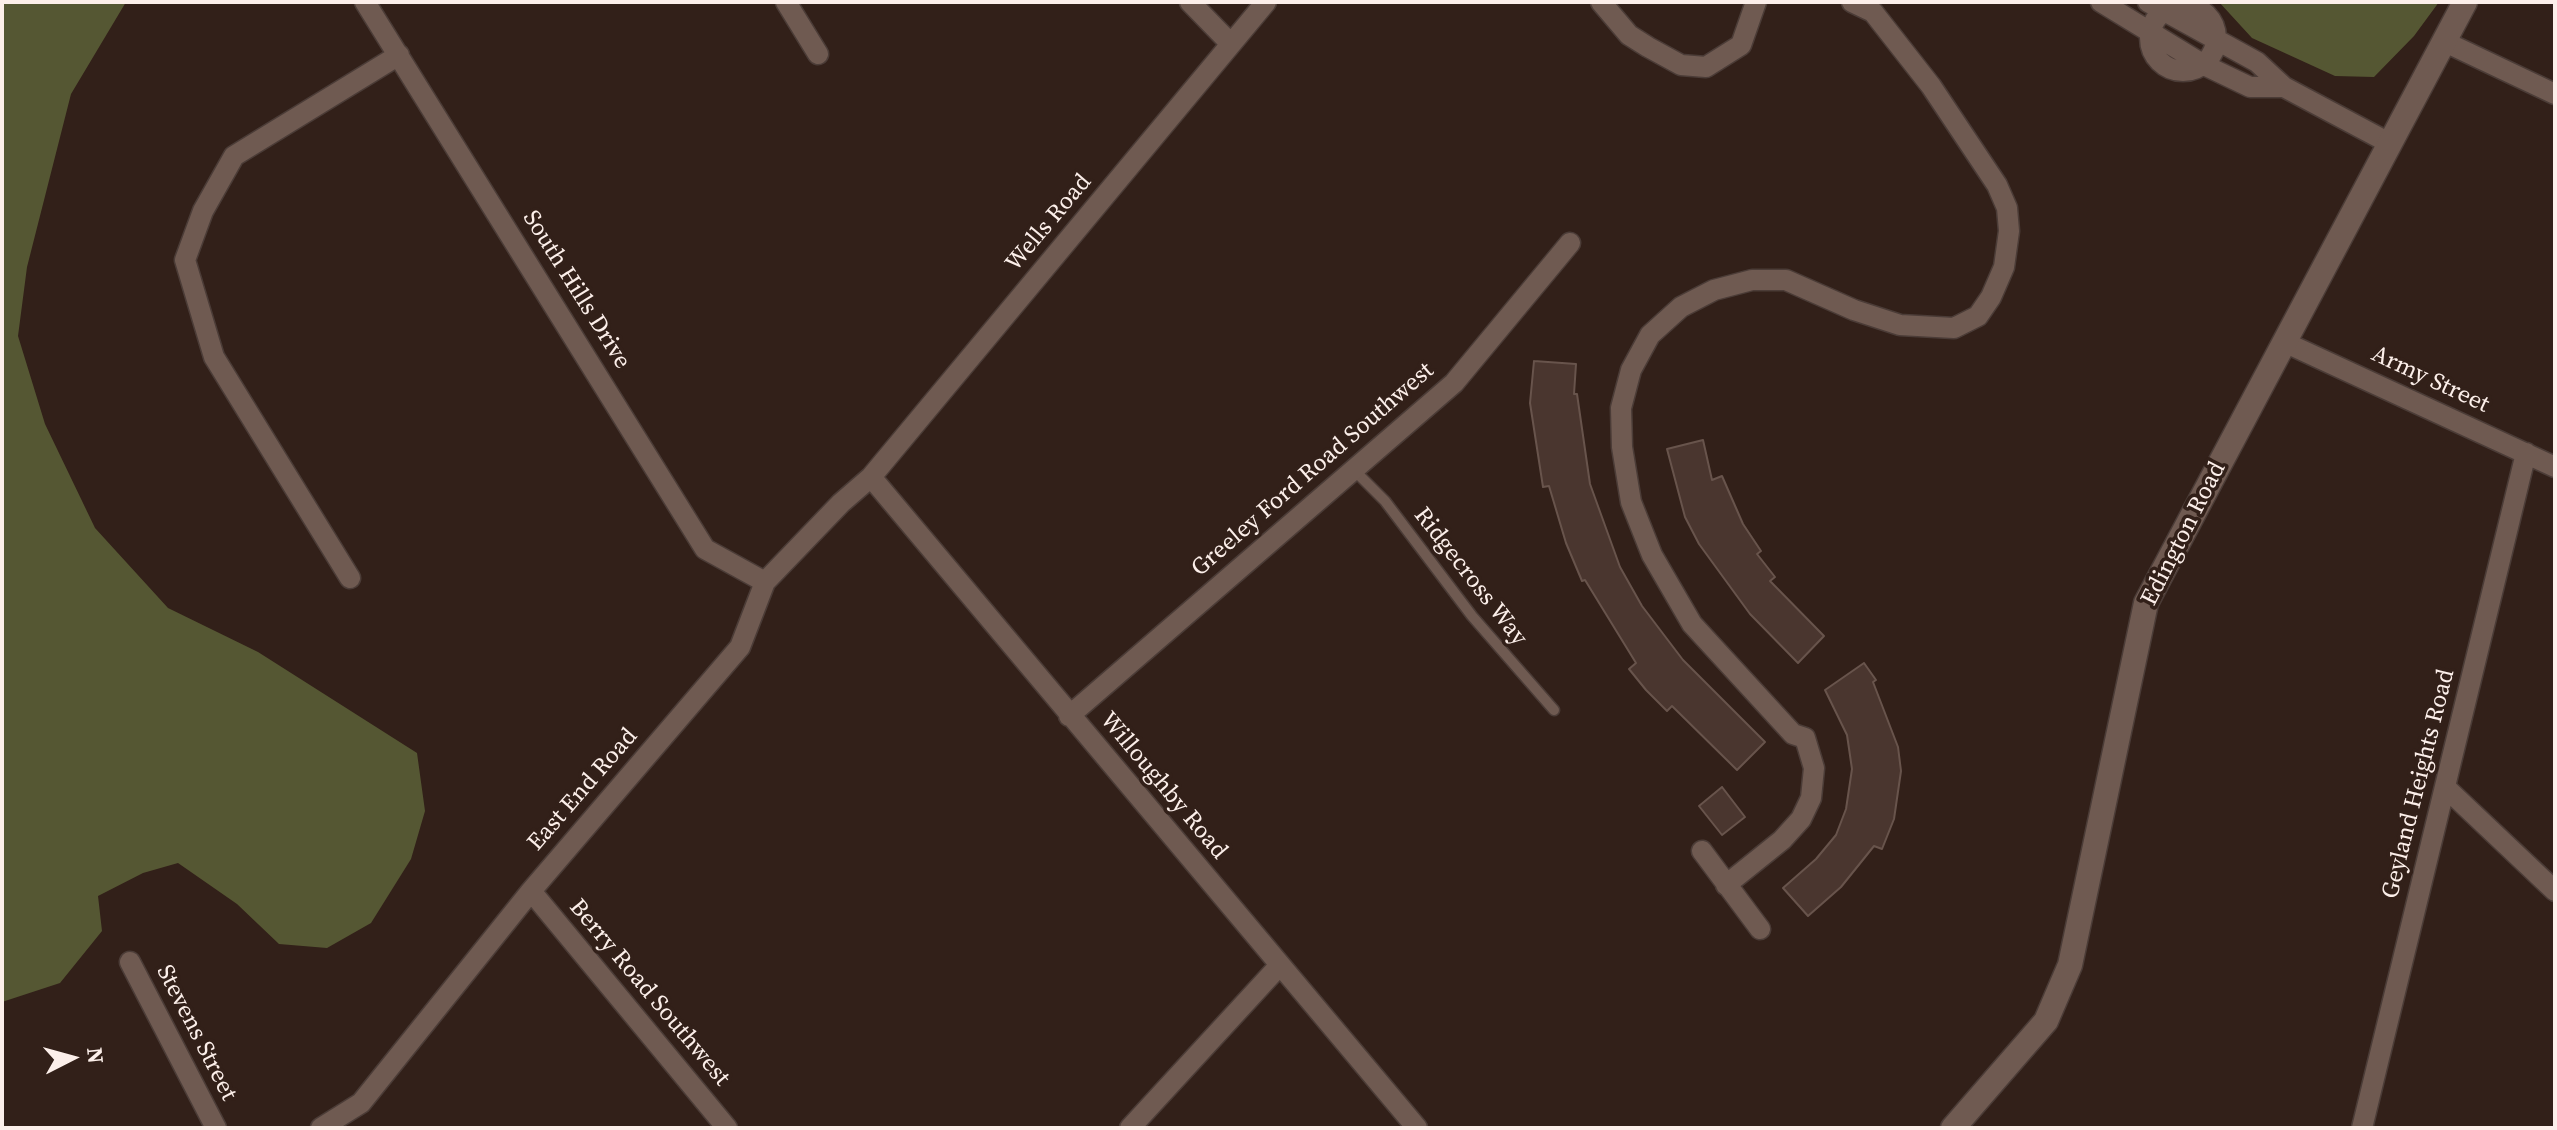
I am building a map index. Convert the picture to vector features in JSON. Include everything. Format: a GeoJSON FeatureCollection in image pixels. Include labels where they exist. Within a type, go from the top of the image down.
{"type":"FeatureCollection","features":[{"type":"Feature","properties":{"kind":"street","name":"South Hills Drive"},"geometry":{"type":"LineString","coordinates":[[365,2],[705,549],[765,582]]}},
{"type":"Feature","properties":{"kind":"street"},"geometry":{"type":"LineString","coordinates":[[786,2],[818,54]]}},
{"type":"Feature","properties":{"kind":"street"},"geometry":{"type":"LineString","coordinates":[[1190,2],[1231,44]]}},
{"type":"Feature","properties":{"kind":"street","name":"Wells Road"},"geometry":{"type":"LineString","coordinates":[[871,477],[1266,2]]}},
{"type":"Feature","properties":{"kind":"street"},"geometry":{"type":"LineString","coordinates":[[1601,2],[1629,35],[1648,47],[1681,65],[1706,67],[1741,45],[1757,2]]}},
{"type":"Feature","properties":{"kind":"street"},"geometry":{"type":"LineString","coordinates":[[1726,885],[1782,840],[1801,819],[1811,798],[1814,768],[1805,738],[1793,734],[1692,624],[1652,555],[1631,502],[1622,447],[1621,408],[1631,370],[1650,335],[1681,307],[1714,290],[1752,280],[1786,280],[1854,310],[1900,325],[1954,328],[1978,316],[1991,297],[2004,267],[2009,231],[2007,208],[1997,185],[1931,86],[1873,12],[1852,2]]}},
{"type":"Feature","properties":{"kind":"street"},"geometry":{"type":"LineString","coordinates":[[2101,2],[2204,65],[2250,87],[2284,87]]}},
{"type":"Feature","properties":{"kind":"street","name":"Edington Road"},"geometry":{"type":"LineString","coordinates":[[1953,1128],[2046,1021],[2070,965],[2146,603],[2465,2]]}},
{"type":"Feature","properties":{"kind":"street"},"geometry":{"type":"LineString","coordinates":[[2149,33],[2155,6],[2187,5],[2200,9],[2216,28],[2217,41],[2213,55],[2204,65]]}},
{"type":"Feature","properties":{"kind":"street"},"geometry":{"type":"LineString","coordinates":[[2217,41],[2257,62],[2284,87],[2391,144]]}},
{"type":"Feature","properties":{"kind":"street"},"geometry":{"type":"LineString","coordinates":[[2443,41],[2555,94]]}},
{"type":"Feature","properties":{"kind":"street"},"geometry":{"type":"LineString","coordinates":[[350,578],[214,357],[185,260],[203,211],[234,156],[399,55]]}},
{"type":"Feature","properties":{"kind":"street","name":"Greeley Ford Road Southwest"},"geometry":{"type":"LineString","coordinates":[[1069,716],[1454,383],[1570,243]]}},
{"type":"Feature","properties":{"kind":"street","name":"Army Street"},"geometry":{"type":"LineString","coordinates":[[2284,342],[2555,467]]}},
{"type":"Feature","properties":{"kind":"street","name":"Geyland Heights Road"},"geometry":{"type":"LineString","coordinates":[[2366,1125],[2526,453]]}},
{"type":"Feature","properties":{"kind":"street","name":"East End Road"},"geometry":{"type":"LineString","coordinates":[[321,1128],[361,1103],[531,891],[740,647],[765,582],[841,503],[871,477]]}},
{"type":"Feature","properties":{"kind":"street","name":"Willoughby Road"},"geometry":{"type":"LineString","coordinates":[[871,477],[1417,1128]]}},
{"type":"Feature","properties":{"kind":"street"},"geometry":{"type":"LineString","coordinates":[[2445,787],[2555,891]]}},
{"type":"Feature","properties":{"kind":"street"},"geometry":{"type":"LineString","coordinates":[[1702,851],[1760,929]]}},
{"type":"Feature","properties":{"kind":"street","name":"Berry Road Southwest"},"geometry":{"type":"LineString","coordinates":[[531,891],[727,1128]]}},
{"type":"Feature","properties":{"kind":"street","name":"Stevens Street"},"geometry":{"type":"LineString","coordinates":[[130,962],[216,1128]]}},
{"type":"Feature","properties":{"kind":"street"},"geometry":{"type":"LineString","coordinates":[[1130,1128],[1280,965]]}},
{"type":"Feature","properties":{"kind":"lane","name":"Ridgecross Way"},"geometry":{"type":"LineString","coordinates":[[1354,470],[1385,501],[1472,616],[1554,710]]}},
{"type":"Feature","properties":{"kind":"green space"},"geometry":{"type":"Polygon","coordinates":[[[2,2],[126,2],[71,94],[27,267],[18,336],[45,424],[95,528],[168,608],[258,652],[417,753],[425,811],[411,859],[371,923],[327,948],[279,944],[237,904],[178,863],[143,873],[98,896],[102,931],[60,983],[2,1002],[2,2]]]}},
{"type":"Feature","properties":{"kind":"green space"},"geometry":{"type":"Polygon","coordinates":[[[2219,2],[2439,2],[2414,36],[2374,77],[2335,76],[2252,38],[2219,2]]]}},
{"type":"Feature","properties":{"kind":"building"},"geometry":{"type":"Polygon","coordinates":[[[1534,361],[1576,364],[1574,394],[1577,394],[1590,484],[1620,567],[1642,606],[1683,660],[1765,742],[1737,770],[1672,706],[1667,711],[1646,690],[1629,669],[1636,663],[1585,580],[1582,581],[1566,543],[1549,486],[1543,487],[1530,403],[1534,361]]]}},
{"type":"Feature","properties":{"kind":"building"},"geometry":{"type":"Polygon","coordinates":[[[1703,440],[1712,480],[1722,476],[1743,524],[1761,551],[1757,554],[1775,577],[1770,581],[1824,636],[1798,663],[1750,614],[1699,544],[1685,517],[1667,449],[1703,440]]]}},
{"type":"Feature","properties":{"kind":"building"},"geometry":{"type":"Polygon","coordinates":[[[1864,663],[1876,680],[1873,682],[1898,747],[1901,771],[1894,819],[1882,849],[1874,846],[1841,887],[1808,916],[1783,888],[1816,859],[1836,835],[1846,809],[1852,769],[1847,735],[1825,690],[1864,663]]]}},
{"type":"Feature","properties":{"kind":"building"},"geometry":{"type":"Polygon","coordinates":[[[1722,787],[1745,817],[1722,835],[1699,806],[1722,787]]]}}]}
